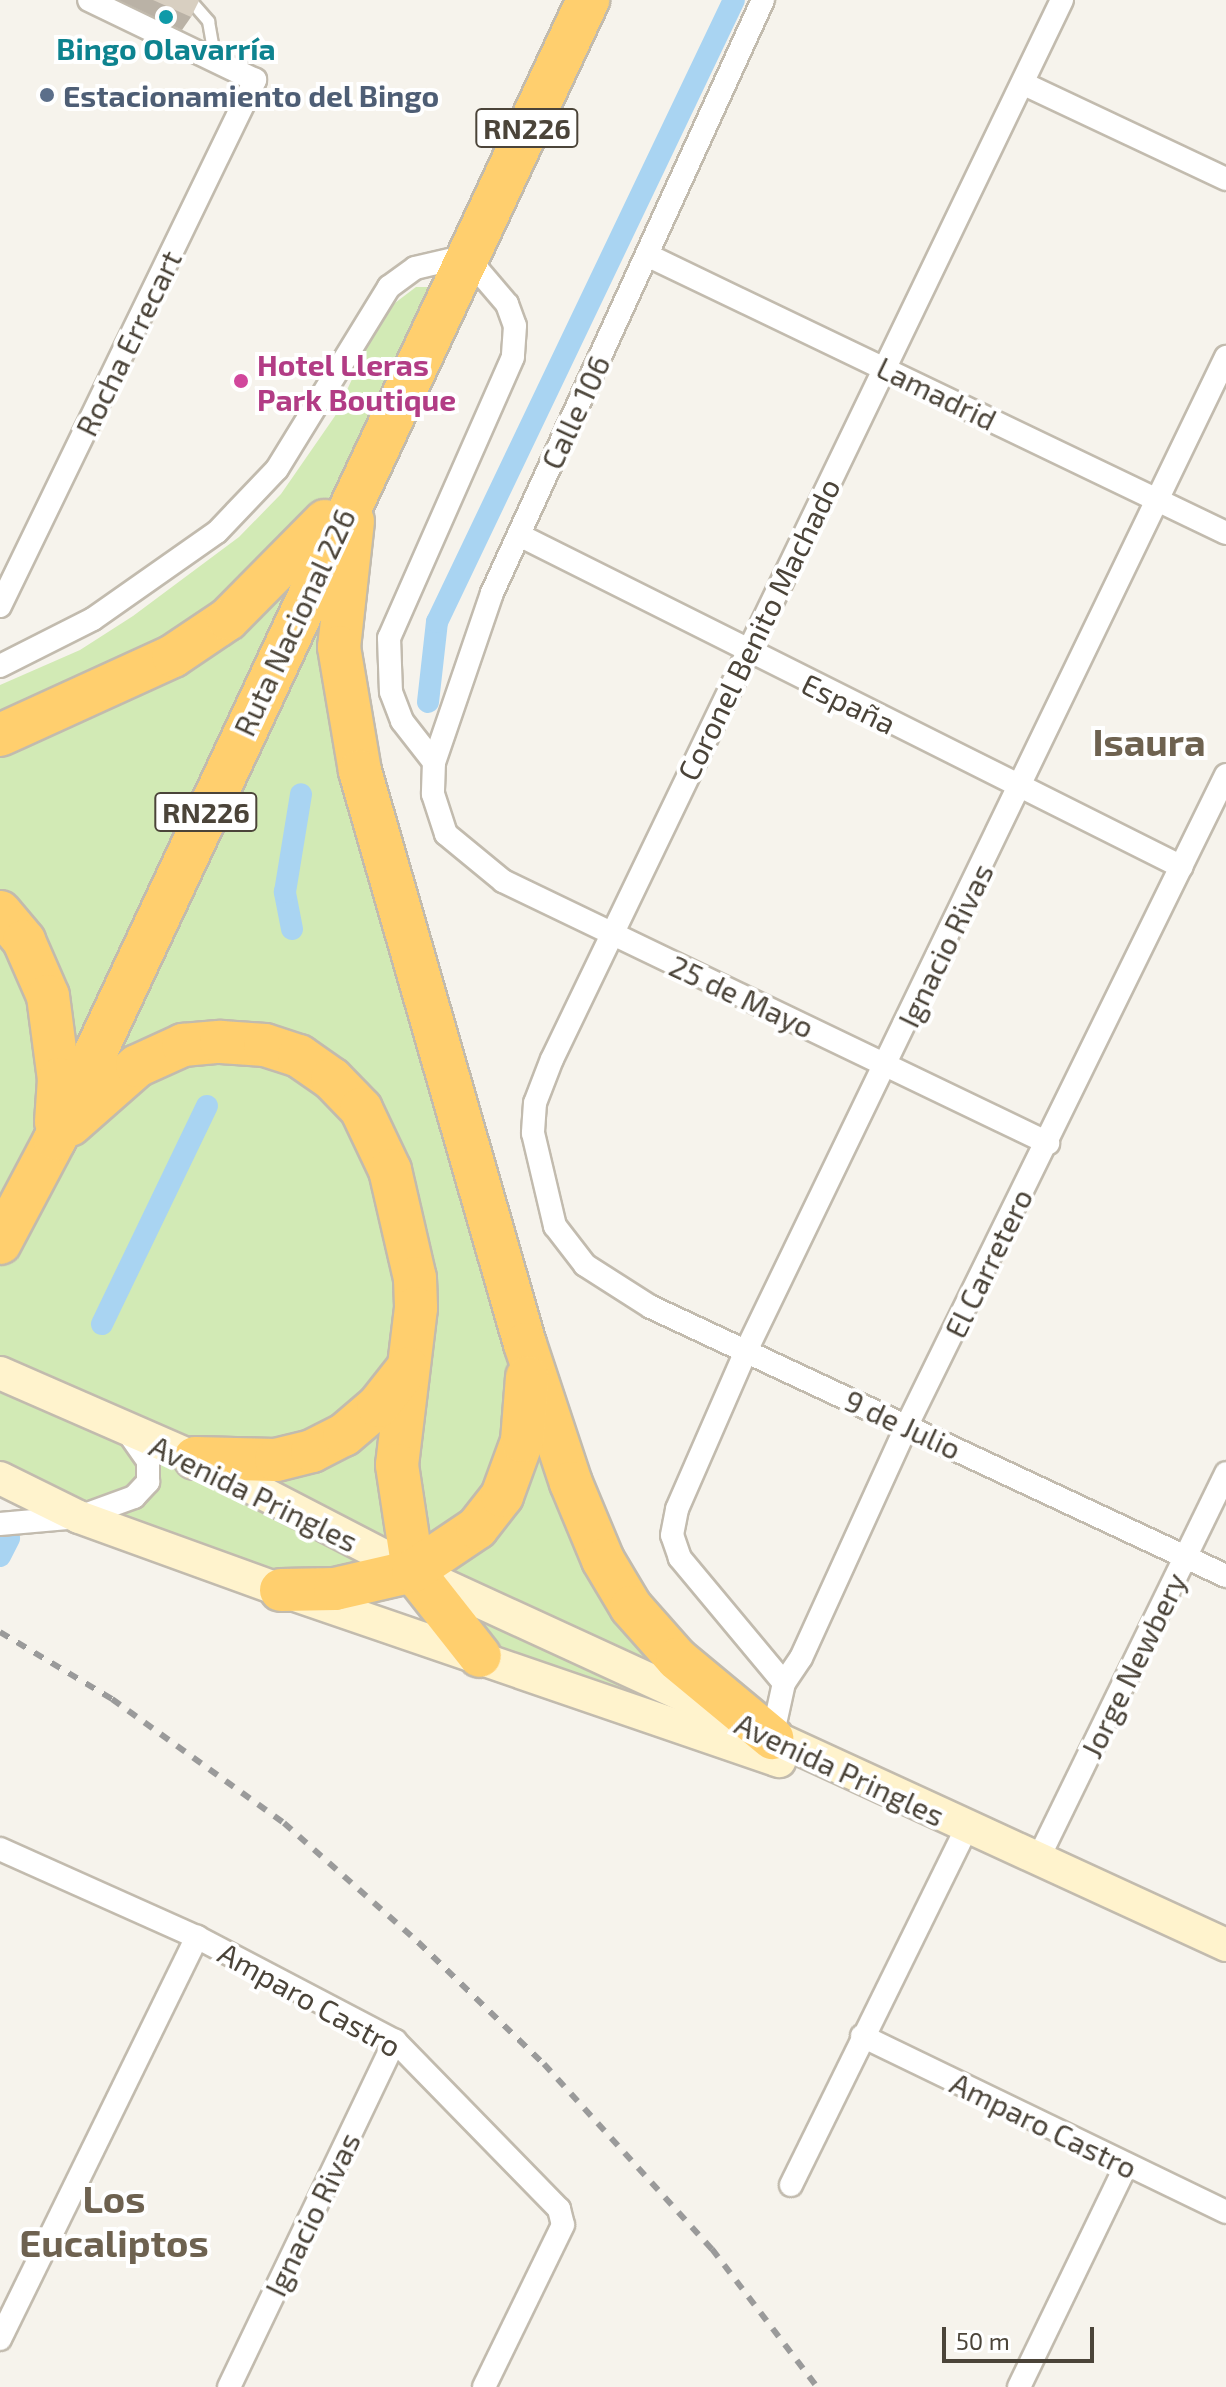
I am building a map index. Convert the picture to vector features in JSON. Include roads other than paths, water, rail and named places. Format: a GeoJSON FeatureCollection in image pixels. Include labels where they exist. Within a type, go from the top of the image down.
{"type":"FeatureCollection","features":[{"type":"Feature","properties":{"kind":"highway","name":"Ruta Nacional 226"},"geometry":{"type":"LineString","coordinates":[[0,1243],[55,1139],[358,484],[588,0]]}},
{"type":"Feature","properties":{"kind":"highway"},"geometry":{"type":"LineString","coordinates":[[0,735],[116,685],[228,619],[286,566],[358,484]]}},
{"type":"Feature","properties":{"kind":"highway"},"geometry":{"type":"LineString","coordinates":[[358,484],[339,647],[345,706],[525,1344],[571,1483],[603,1560],[631,1607],[677,1659],[769,1747]]}},
{"type":"Feature","properties":{"kind":"highway"},"geometry":{"type":"LineString","coordinates":[[0,912],[24,941],[48,996],[59,1079],[55,1139]]}},
{"type":"Feature","properties":{"kind":"highway"},"geometry":{"type":"LineString","coordinates":[[55,1139],[137,1066],[183,1045],[265,1045],[299,1056],[332,1079],[361,1109],[390,1170],[415,1278],[416,1308],[397,1465],[413,1571],[480,1656]]}},
{"type":"Feature","properties":{"kind":"highway"},"geometry":{"type":"LineString","coordinates":[[281,1590],[335,1589],[413,1571],[477,1528],[502,1496],[522,1441],[528,1397],[525,1344]]}},
{"type":"Feature","properties":{"kind":"highway"},"geometry":{"type":"LineString","coordinates":[[195,1458],[276,1460],[312,1451],[344,1435],[378,1406],[408,1368]]}},
{"type":"Feature","properties":{"kind":"main road","name":"Avenida Pringles"},"geometry":{"type":"LineString","coordinates":[[0,1373],[129,1434],[195,1458],[413,1571],[769,1747],[1039,1857],[1226,1945]]}},
{"type":"Feature","properties":{"kind":"main road","name":"Avenida Pringles"},"geometry":{"type":"LineString","coordinates":[[0,1478],[79,1517],[281,1590],[769,1747]]}},
{"type":"Feature","properties":{"kind":"street"},"geometry":{"type":"LineString","coordinates":[[89,0],[215,61]]}},
{"type":"Feature","properties":{"kind":"street","name":"Calle 106"},"geometry":{"type":"LineString","coordinates":[[446,834],[433,794],[434,762],[492,593],[763,0]]}},
{"type":"Feature","properties":{"kind":"street","name":"Coronel Benito Machado"},"geometry":{"type":"LineString","coordinates":[[585,1265],[555,1226],[533,1133],[535,1103],[744,652],[886,367],[1062,0]]}},
{"type":"Feature","properties":{"kind":"street","name":"Rocha Errecart"},"geometry":{"type":"LineString","coordinates":[[0,606],[255,80],[215,61]]}},
{"type":"Feature","properties":{"kind":"street"},"geometry":{"type":"LineString","coordinates":[[1024,84],[1226,179]]}},
{"type":"Feature","properties":{"kind":"street","name":"Lamadrid"},"geometry":{"type":"LineString","coordinates":[[647,255],[886,367],[1226,533]]}},
{"type":"Feature","properties":{"kind":"street"},"geometry":{"type":"LineString","coordinates":[[0,666],[93,619],[217,532],[277,469],[389,287],[415,268],[466,256],[507,304],[515,326],[513,357],[389,638],[391,692],[402,721],[434,762]]}},
{"type":"Feature","properties":{"kind":"street","name":"Ignacio Rivas"},"geometry":{"type":"LineString","coordinates":[[784,1683],[680,1558],[672,1535],[677,1509],[746,1351],[1160,501],[1226,357]]}},
{"type":"Feature","properties":{"kind":"street","name":"España"},"geometry":{"type":"LineString","coordinates":[[519,535],[744,652],[1182,867]]}},
{"type":"Feature","properties":{"kind":"street","name":"El Carretero"},"geometry":{"type":"LineString","coordinates":[[769,1747],[784,1683],[801,1658],[907,1425],[1226,775]]}},
{"type":"Feature","properties":{"kind":"street","name":"25 de Mayo"},"geometry":{"type":"LineString","coordinates":[[446,834],[503,881],[1048,1143]]}},
{"type":"Feature","properties":{"kind":"street","name":"9 de Julio"},"geometry":{"type":"LineString","coordinates":[[585,1265],[651,1307],[1226,1576]]}},
{"type":"Feature","properties":{"kind":"street"},"geometry":{"type":"LineString","coordinates":[[0,1524],[79,1517],[134,1497],[148,1482],[148,1461],[129,1434]]}},
{"type":"Feature","properties":{"kind":"street","name":"Jorge Newbery"},"geometry":{"type":"LineString","coordinates":[[1039,1857],[1226,1473]]}},
{"type":"Feature","properties":{"kind":"street"},"geometry":{"type":"LineString","coordinates":[[791,2185],[967,1827]]}},
{"type":"Feature","properties":{"kind":"street","name":"Amparo Castro"},"geometry":{"type":"LineString","coordinates":[[0,1849],[197,1937],[395,2041],[559,2209],[563,2225],[484,2387]]}},
{"type":"Feature","properties":{"kind":"street"},"geometry":{"type":"LineString","coordinates":[[0,2339],[197,1937]]}},
{"type":"Feature","properties":{"kind":"street","name":"Amparo Castro"},"geometry":{"type":"LineString","coordinates":[[862,2036],[1226,2212]]}},
{"type":"Feature","properties":{"kind":"street","name":"Ignacio Rivas"},"geometry":{"type":"LineString","coordinates":[[229,2387],[395,2041]]}},
{"type":"Feature","properties":{"kind":"street"},"geometry":{"type":"LineString","coordinates":[[1019,2387],[1126,2166]]}},
{"type":"Feature","properties":{"kind":"lane"},"geometry":{"type":"LineString","coordinates":[[190,0],[208,21],[215,61]]}},
{"type":"Feature","properties":{"kind":"waterway"},"geometry":{"type":"LineString","coordinates":[[428,702],[437,622],[734,0]]}},
{"type":"Feature","properties":{"kind":"waterway"},"geometry":{"type":"LineString","coordinates":[[292,929],[285,892],[301,794]]}},
{"type":"Feature","properties":{"kind":"waterway"},"geometry":{"type":"LineString","coordinates":[[102,1324],[207,1106]]}},
{"type":"Feature","properties":{"kind":"waterway"},"geometry":{"type":"LineString","coordinates":[[0,1556],[9,1538]]}},
{"type":"Feature","properties":{"kind":"railway"},"geometry":{"type":"LineString","coordinates":[[0,1632],[112,1699],[284,1823],[418,1942],[544,2064],[712,2249],[817,2387]]}},
{"type":"Feature","properties":{"kind":"place","name":"Bingo Olavarría"},"geometry":{"type":"Point","coordinates":[166,17]}},
{"type":"Feature","properties":{"kind":"place","name":"Estacionamiento del Bingo"},"geometry":{"type":"Point","coordinates":[47,95]}},
{"type":"Feature","properties":{"kind":"place","name":"Hotel Lleras Park Boutique"},"geometry":{"type":"Point","coordinates":[241,381]}},
{"type":"Feature","properties":{"kind":"district","name":"Isaura"},"geometry":{"type":"Point","coordinates":[1149,742]}},
{"type":"Feature","properties":{"kind":"district","name":"Los Eucaliptos"},"geometry":{"type":"Point","coordinates":[114,2221]}}]}
